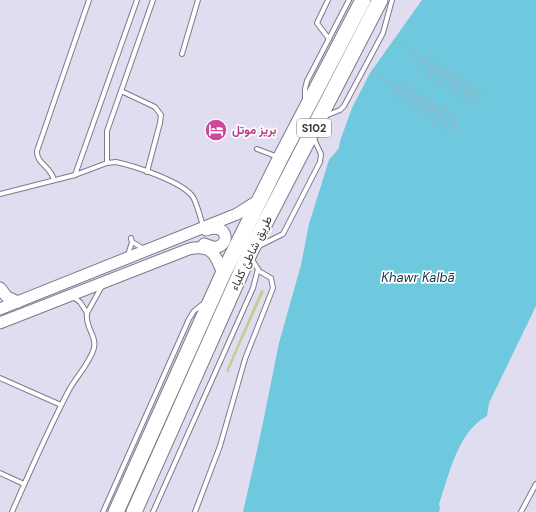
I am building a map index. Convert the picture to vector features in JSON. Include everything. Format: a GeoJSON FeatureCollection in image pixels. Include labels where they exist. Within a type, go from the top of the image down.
{"type":"FeatureCollection","features":[{"type":"Feature","properties":{"kind":"highway","name":"طريق شاطئ كلباء"},"geometry":{"type":"LineString","coordinates":[[116,512],[223,274],[362,0]]}},
{"type":"Feature","properties":{"kind":"highway","name":"طريق شاطئ كلباء"},"geometry":{"type":"LineString","coordinates":[[134,512],[250,254],[380,0]]}},
{"type":"Feature","properties":{"kind":"highway"},"geometry":{"type":"LineString","coordinates":[[319,118],[323,97],[336,68],[336,60],[334,56]]}},
{"type":"Feature","properties":{"kind":"street"},"geometry":{"type":"LineString","coordinates":[[0,309],[149,251],[237,214],[260,200]]}},
{"type":"Feature","properties":{"kind":"street"},"geometry":{"type":"LineString","coordinates":[[4,323],[196,244],[219,247],[225,238],[224,232],[217,227],[187,235]]}},
{"type":"Feature","properties":{"kind":"street"},"geometry":{"type":"LineString","coordinates":[[183,250],[199,247],[208,250],[218,260],[223,274]]}},
{"type":"Feature","properties":{"kind":"street"},"geometry":{"type":"LineString","coordinates":[[0,288],[7,297],[18,302]]}},
{"type":"Feature","properties":{"kind":"lane"},"geometry":{"type":"LineString","coordinates":[[54,180],[50,171],[38,158],[37,151],[89,0]]}},
{"type":"Feature","properties":{"kind":"lane"},"geometry":{"type":"LineString","coordinates":[[75,175],[137,0]]}},
{"type":"Feature","properties":{"kind":"lane"},"geometry":{"type":"LineString","coordinates":[[107,163],[107,131],[153,0]]}},
{"type":"Feature","properties":{"kind":"lane"},"geometry":{"type":"LineString","coordinates":[[182,54],[198,0]]}},
{"type":"Feature","properties":{"kind":"lane"},"geometry":{"type":"LineString","coordinates":[[328,0],[317,21],[318,27],[328,40]]}},
{"type":"Feature","properties":{"kind":"lane"},"geometry":{"type":"LineString","coordinates":[[306,108],[304,94],[306,85],[349,0]]}},
{"type":"Feature","properties":{"kind":"lane"},"geometry":{"type":"LineString","coordinates":[[319,118],[340,110],[344,106],[383,33],[392,0]]}},
{"type":"Feature","properties":{"kind":"lane"},"geometry":{"type":"LineString","coordinates":[[321,29],[334,29]]}},
{"type":"Feature","properties":{"kind":"lane"},"geometry":{"type":"LineString","coordinates":[[121,91],[155,107],[161,115],[147,172]]}},
{"type":"Feature","properties":{"kind":"lane"},"geometry":{"type":"LineString","coordinates":[[195,512],[220,446],[245,359],[273,288],[271,278],[258,269],[250,254],[262,244],[281,236],[299,203],[321,159],[321,154],[311,134]]}},
{"type":"Feature","properties":{"kind":"lane"},"geometry":{"type":"LineString","coordinates":[[257,149],[281,158]]}},
{"type":"Feature","properties":{"kind":"lane"},"geometry":{"type":"LineString","coordinates":[[0,194],[75,175],[107,163],[120,163],[177,183],[188,192],[196,204],[203,227]]}},
{"type":"Feature","properties":{"kind":"lane"},"geometry":{"type":"LineString","coordinates":[[125,260],[131,240],[149,251]]}},
{"type":"Feature","properties":{"kind":"lane"},"geometry":{"type":"LineString","coordinates":[[153,512],[253,288],[258,269]]}},
{"type":"Feature","properties":{"kind":"lane"},"geometry":{"type":"LineString","coordinates":[[12,512],[62,405],[94,348],[94,340],[87,324],[87,313],[106,281]]}},
{"type":"Feature","properties":{"kind":"lane"},"geometry":{"type":"LineString","coordinates":[[70,295],[80,302],[87,313]]}},
{"type":"Feature","properties":{"kind":"lane"},"geometry":{"type":"LineString","coordinates":[[103,512],[189,319],[197,308],[211,299]]}},
{"type":"Feature","properties":{"kind":"lane"},"geometry":{"type":"LineString","coordinates":[[0,378],[62,405]]}},
{"type":"Feature","properties":{"kind":"lane"},"geometry":{"type":"LineString","coordinates":[[0,473],[24,484]]}},
{"type":"Feature","properties":{"kind":"lane"},"geometry":{"type":"LineString","coordinates":[[521,512],[536,484]]}},
{"type":"Feature","properties":{"kind":"path"},"geometry":{"type":"LineString","coordinates":[[394,40],[481,100]]}},
{"type":"Feature","properties":{"kind":"path"},"geometry":{"type":"LineString","coordinates":[[418,70],[430,54]]}},
{"type":"Feature","properties":{"kind":"path"},"geometry":{"type":"LineString","coordinates":[[425,74],[436,58]]}},
{"type":"Feature","properties":{"kind":"path"},"geometry":{"type":"LineString","coordinates":[[430,78],[442,62]]}},
{"type":"Feature","properties":{"kind":"path"},"geometry":{"type":"LineString","coordinates":[[436,82],[447,66]]}},
{"type":"Feature","properties":{"kind":"path"},"geometry":{"type":"LineString","coordinates":[[440,85],[452,69]]}},
{"type":"Feature","properties":{"kind":"path"},"geometry":{"type":"LineString","coordinates":[[372,70],[460,129]]}},
{"type":"Feature","properties":{"kind":"path"},"geometry":{"type":"LineString","coordinates":[[446,89],[457,72]]}},
{"type":"Feature","properties":{"kind":"path"},"geometry":{"type":"LineString","coordinates":[[451,92],[462,76]]}},
{"type":"Feature","properties":{"kind":"path"},"geometry":{"type":"LineString","coordinates":[[392,96],[403,80]]}},
{"type":"Feature","properties":{"kind":"path"},"geometry":{"type":"LineString","coordinates":[[456,96],[468,80]]}},
{"type":"Feature","properties":{"kind":"path"},"geometry":{"type":"LineString","coordinates":[[462,99],[473,83]]}},
{"type":"Feature","properties":{"kind":"path"},"geometry":{"type":"LineString","coordinates":[[398,100],[410,84]]}},
{"type":"Feature","properties":{"kind":"path"},"geometry":{"type":"LineString","coordinates":[[404,103],[416,87]]}},
{"type":"Feature","properties":{"kind":"path"},"geometry":{"type":"LineString","coordinates":[[467,103],[478,87]]}},
{"type":"Feature","properties":{"kind":"path"},"geometry":{"type":"LineString","coordinates":[[472,106],[484,90]]}},
{"type":"Feature","properties":{"kind":"path"},"geometry":{"type":"LineString","coordinates":[[410,107],[421,91]]}},
{"type":"Feature","properties":{"kind":"path"},"geometry":{"type":"LineString","coordinates":[[414,110],[426,94]]}},
{"type":"Feature","properties":{"kind":"path"},"geometry":{"type":"LineString","coordinates":[[419,113],[430,98]]}},
{"type":"Feature","properties":{"kind":"path"},"geometry":{"type":"LineString","coordinates":[[425,118],[436,102]]}},
{"type":"Feature","properties":{"kind":"path"},"geometry":{"type":"LineString","coordinates":[[430,122],[442,105]]}},
{"type":"Feature","properties":{"kind":"path"},"geometry":{"type":"LineString","coordinates":[[434,127],[447,109]]}},
{"type":"Feature","properties":{"kind":"path"},"geometry":{"type":"LineString","coordinates":[[441,128],[452,112]]}},
{"type":"Feature","properties":{"kind":"path"},"geometry":{"type":"LineString","coordinates":[[447,132],[458,116]]}},
{"type":"Feature","properties":{"kind":"green space"},"geometry":{"type":"Polygon","coordinates":[[[261,290],[264,291],[228,372],[226,371],[261,290]]]}},
{"type":"Feature","properties":{"kind":"water","name":"Khawr Kalbā"},"geometry":{"type":"Polygon","coordinates":[[[422,0],[536,0],[536,306],[489,403],[487,416],[477,423],[469,432],[456,455],[439,504],[439,512],[243,512],[279,343],[301,265],[309,224],[329,160],[339,148],[340,141],[352,108],[370,73],[422,0]]]}},
{"type":"Feature","properties":{"kind":"place","name":"بريز موتل"},"geometry":{"type":"Point","coordinates":[216,130]}}]}
